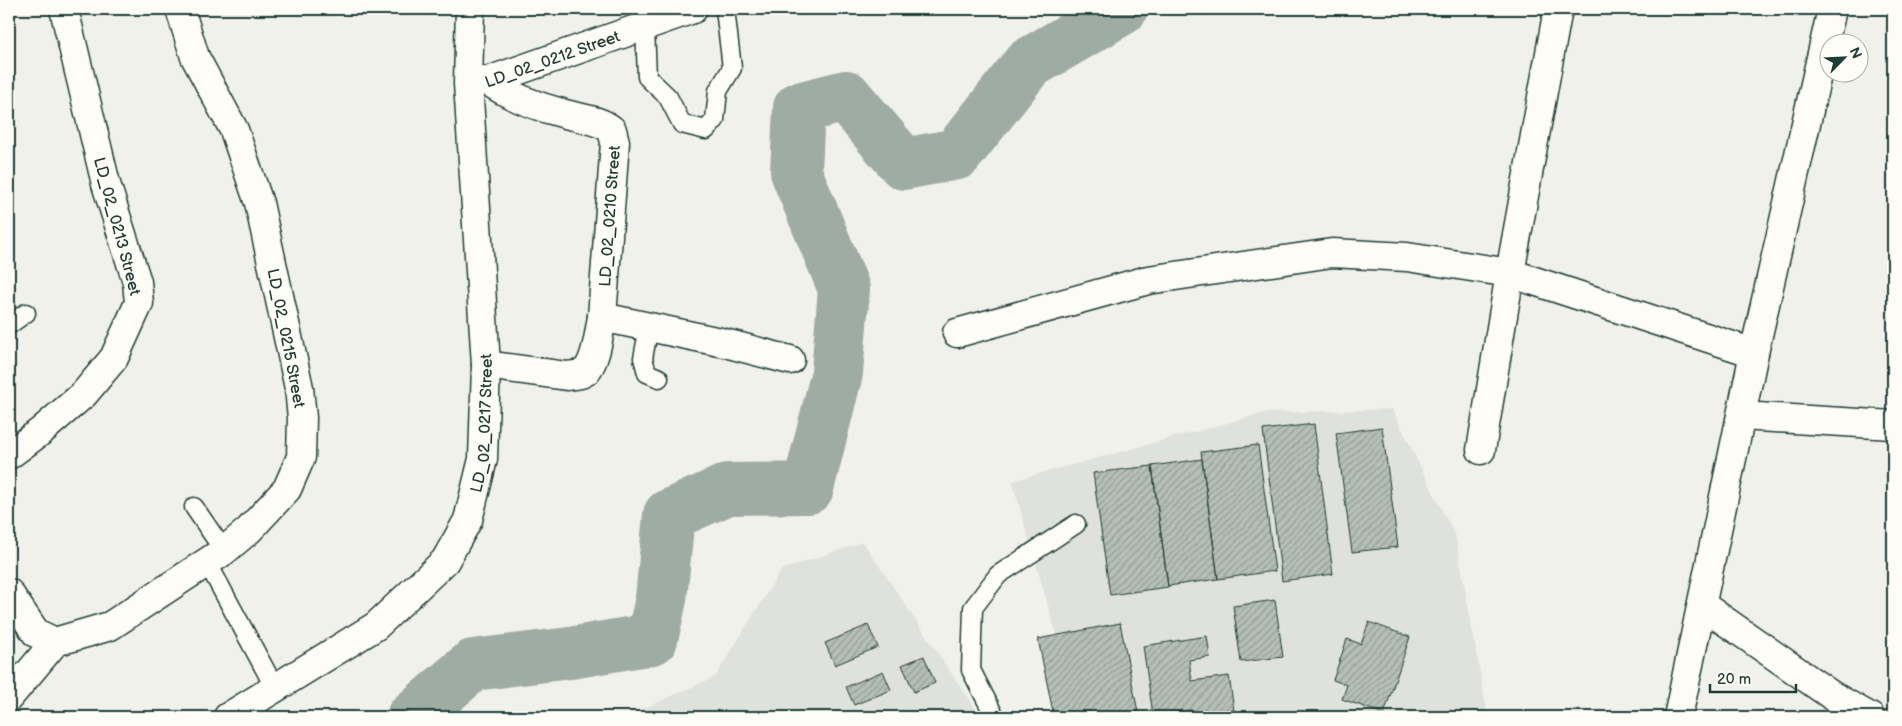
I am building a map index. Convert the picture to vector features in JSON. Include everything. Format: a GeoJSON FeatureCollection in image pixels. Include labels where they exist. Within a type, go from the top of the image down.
{"type":"FeatureCollection","features":[{"type":"Feature","properties":{"kind":"street","name":"LD_02_0213 Street"},"geometry":{"type":"LineString","coordinates":[[9,456],[84,394],[114,358],[139,303],[137,282],[106,184],[64,9]]}},
{"type":"Feature","properties":{"kind":"street","name":"LD_02_0215 Street"},"geometry":{"type":"LineString","coordinates":[[55,642],[110,626],[216,556],[250,530],[287,489],[301,456],[302,418],[297,378],[259,203],[234,130],[196,58],[180,9]]}},
{"type":"Feature","properties":{"kind":"street","name":"LD_02_0217 Street"},"geometry":{"type":"LineString","coordinates":[[228,717],[376,626],[445,561],[468,520],[484,459],[486,365],[478,82],[470,9]]}},
{"type":"Feature","properties":{"kind":"street","name":"LD_02_0212 Street"},"geometry":{"type":"LineString","coordinates":[[478,82],[645,27],[693,9]]}},
{"type":"Feature","properties":{"kind":"street"},"geometry":{"type":"LineString","coordinates":[[1481,450],[1510,273],[1558,9]]}},
{"type":"Feature","properties":{"kind":"street"},"geometry":{"type":"LineString","coordinates":[[1678,717],[1754,354],[1832,9]]}},
{"type":"Feature","properties":{"kind":"street","name":"LD_02_0210 Street"},"geometry":{"type":"LineString","coordinates":[[478,82],[524,102],[600,123],[612,130],[615,142],[602,317],[592,359],[586,371],[567,376],[486,365]]}},
{"type":"Feature","properties":{"kind":"street"},"geometry":{"type":"LineString","coordinates":[[957,333],[1148,280],[1332,253],[1407,257],[1510,273],[1754,354]]}},
{"type":"Feature","properties":{"kind":"street"},"geometry":{"type":"LineString","coordinates":[[602,317],[790,360]]}},
{"type":"Feature","properties":{"kind":"street"},"geometry":{"type":"LineString","coordinates":[[1741,416],[1893,425]]}},
{"type":"Feature","properties":{"kind":"street"},"geometry":{"type":"LineString","coordinates":[[9,593],[36,633],[55,642],[9,697]]}},
{"type":"Feature","properties":{"kind":"street"},"geometry":{"type":"LineString","coordinates":[[1702,605],[1831,695],[1870,717]]}},
{"type":"Feature","properties":{"kind":"lane"},"geometry":{"type":"LineString","coordinates":[[645,27],[647,78],[668,97],[682,124],[706,130],[715,120],[718,91],[732,68],[725,23],[725,9]]}},
{"type":"Feature","properties":{"kind":"lane"},"geometry":{"type":"LineString","coordinates":[[9,325],[26,313]]}},
{"type":"Feature","properties":{"kind":"lane"},"geometry":{"type":"LineString","coordinates":[[649,327],[644,365],[647,373],[659,378]]}},
{"type":"Feature","properties":{"kind":"lane"},"geometry":{"type":"LineString","coordinates":[[194,507],[275,688]]}},
{"type":"Feature","properties":{"kind":"lane"},"geometry":{"type":"LineString","coordinates":[[995,717],[971,670],[973,608],[998,575],[1076,524]]}},
{"type":"Feature","properties":{"kind":"shaded area"},"geometry":{"type":"Polygon","coordinates":[[[1392,409],[1456,538],[1488,717],[1080,717],[1012,481],[1264,413],[1392,409]]]}},
{"type":"Feature","properties":{"kind":"shaded area"},"geometry":{"type":"Polygon","coordinates":[[[863,542],[981,717],[624,717],[715,677],[781,570],[863,542]]]}},
{"type":"Feature","properties":{"kind":"building"},"geometry":{"type":"Polygon","coordinates":[[[1314,424],[1333,574],[1282,581],[1263,430],[1314,424]]]}},
{"type":"Feature","properties":{"kind":"building"},"geometry":{"type":"Polygon","coordinates":[[[1382,427],[1398,547],[1352,552],[1336,433],[1382,427]]]}},
{"type":"Feature","properties":{"kind":"building"},"geometry":{"type":"Polygon","coordinates":[[[1258,445],[1275,571],[1218,579],[1201,452],[1258,445]]]}},
{"type":"Feature","properties":{"kind":"building"},"geometry":{"type":"Polygon","coordinates":[[[1202,459],[1218,579],[1168,586],[1152,466],[1202,459]]]}},
{"type":"Feature","properties":{"kind":"building"},"geometry":{"type":"Polygon","coordinates":[[[1152,466],[1168,587],[1110,595],[1093,473],[1152,466]]]}},
{"type":"Feature","properties":{"kind":"building"},"geometry":{"type":"Polygon","coordinates":[[[1275,600],[1283,657],[1241,662],[1233,606],[1275,600]]]}},
{"type":"Feature","properties":{"kind":"building"},"geometry":{"type":"Polygon","coordinates":[[[1369,622],[1410,637],[1384,714],[1342,699],[1347,685],[1333,680],[1347,639],[1361,644],[1369,622]]]}},
{"type":"Feature","properties":{"kind":"building"},"geometry":{"type":"Polygon","coordinates":[[[1120,623],[1139,717],[1054,717],[1038,639],[1120,623]]]}},
{"type":"Feature","properties":{"kind":"building"},"geometry":{"type":"Polygon","coordinates":[[[868,625],[878,647],[835,665],[825,643],[868,625]]]}},
{"type":"Feature","properties":{"kind":"building"},"geometry":{"type":"Polygon","coordinates":[[[1207,636],[1210,657],[1189,660],[1192,681],[1229,676],[1235,717],[1192,717],[1191,710],[1153,715],[1143,646],[1207,636]]]}},
{"type":"Feature","properties":{"kind":"building"},"geometry":{"type":"Polygon","coordinates":[[[924,656],[935,683],[914,692],[902,665],[924,656]]]}},
{"type":"Feature","properties":{"kind":"building"},"geometry":{"type":"Polygon","coordinates":[[[883,671],[891,690],[854,705],[846,687],[883,671]]]}},
{"type":"Feature","properties":{"kind":"waterway"},"geometry":{"type":"LineString","coordinates":[[412,717],[473,665],[570,653],[652,639],[661,599],[669,515],[728,489],[808,488],[837,373],[844,289],[796,172],[799,108],[846,96],[904,164],[957,154],[1028,64],[1122,9]]}}]}
